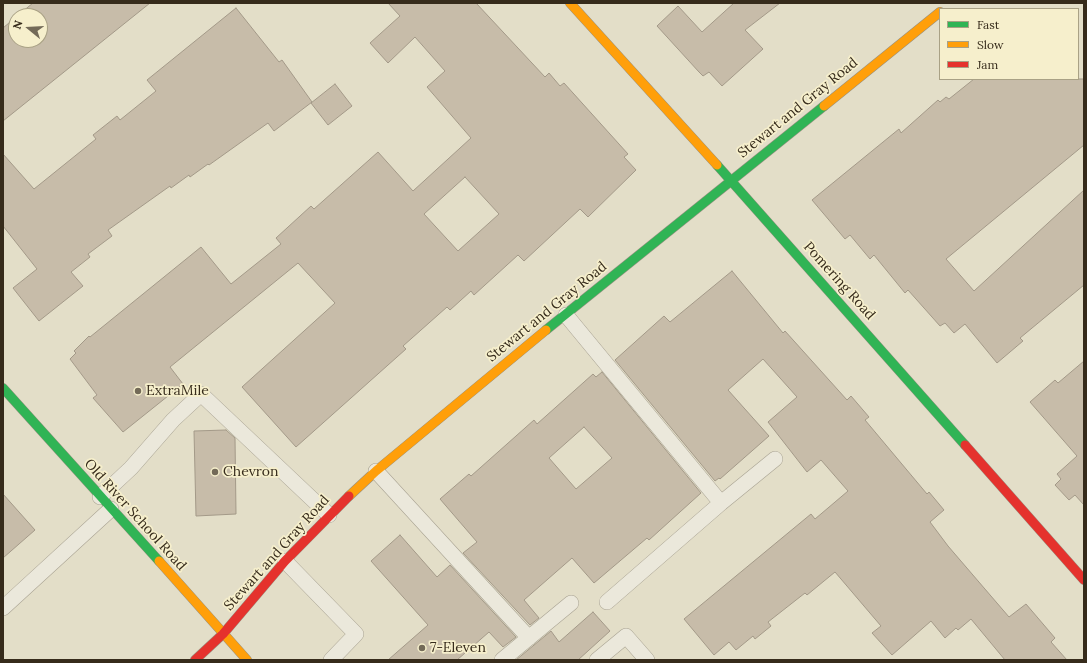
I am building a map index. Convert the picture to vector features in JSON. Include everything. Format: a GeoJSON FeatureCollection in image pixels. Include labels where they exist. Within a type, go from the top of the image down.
{"type":"FeatureCollection","features":[{"type":"Feature","properties":{"kind":"main road","name":"Pomering Road"},"geometry":{"type":"LineString","coordinates":[[570,3],[731,180],[1084,580]]}},
{"type":"Feature","properties":{"kind":"main road","name":"Stewart and Gray Road"},"geometry":{"type":"LineString","coordinates":[[195,660],[223,634],[285,561],[329,515],[376,471],[731,180],[939,12]]}},
{"type":"Feature","properties":{"kind":"main road","name":"Old River School Road"},"geometry":{"type":"LineString","coordinates":[[3,388],[247,660]]}},
{"type":"Feature","properties":{"kind":"lane"},"geometry":{"type":"LineString","coordinates":[[566,315],[721,503]]}},
{"type":"Feature","properties":{"kind":"lane"},"geometry":{"type":"LineString","coordinates":[[100,497],[131,468],[173,420],[201,394],[329,515]]}},
{"type":"Feature","properties":{"kind":"lane"},"geometry":{"type":"LineString","coordinates":[[606,602],[721,503],[775,459]]}},
{"type":"Feature","properties":{"kind":"lane"},"geometry":{"type":"LineString","coordinates":[[376,471],[529,638]]}},
{"type":"Feature","properties":{"kind":"lane"},"geometry":{"type":"LineString","coordinates":[[3,608],[111,509]]}},
{"type":"Feature","properties":{"kind":"lane"},"geometry":{"type":"LineString","coordinates":[[285,561],[356,634],[331,660]]}},
{"type":"Feature","properties":{"kind":"lane"},"geometry":{"type":"LineString","coordinates":[[502,660],[571,603]]}},
{"type":"Feature","properties":{"kind":"lane"},"geometry":{"type":"LineString","coordinates":[[597,660],[626,636],[648,660]]}},
{"type":"Feature","properties":{"kind":"building"},"geometry":{"type":"Polygon","coordinates":[[[33,3],[150,3],[3,121],[3,28],[8,24],[8,48],[48,48],[48,8],[27,8],[33,3]]]}},
{"type":"Feature","properties":{"kind":"building"},"geometry":{"type":"Polygon","coordinates":[[[388,3],[476,3],[545,77],[549,73],[560,86],[564,83],[628,154],[624,157],[636,170],[588,217],[580,209],[524,261],[518,255],[474,295],[471,291],[450,310],[447,307],[403,346],[406,349],[296,447],[242,387],[335,303],[298,263],[170,367],[183,384],[123,432],[93,398],[97,395],[70,359],[76,353],[74,351],[89,336],[90,337],[201,247],[231,284],[281,244],[276,238],[311,206],[314,209],[378,152],[413,191],[471,138],[427,87],[445,71],[415,37],[388,63],[370,43],[400,16],[388,3]],[[465,177],[424,214],[458,251],[499,214],[465,177]]]}},
{"type":"Feature","properties":{"kind":"building"},"geometry":{"type":"Polygon","coordinates":[[[734,3],[780,3],[745,30],[763,49],[722,86],[709,72],[703,76],[657,26],[678,6],[702,32],[734,3]]]}},
{"type":"Feature","properties":{"kind":"building"},"geometry":{"type":"Polygon","coordinates":[[[236,8],[279,62],[282,60],[312,102],[274,131],[268,123],[209,165],[208,164],[190,177],[189,175],[171,188],[170,186],[108,230],[112,236],[88,254],[90,257],[71,272],[83,286],[39,321],[13,288],[37,269],[3,226],[3,154],[34,189],[96,139],[93,135],[117,116],[120,120],[156,91],[147,80],[236,8]]]}},
{"type":"Feature","properties":{"kind":"building"},"geometry":{"type":"Polygon","coordinates":[[[1084,79],[1084,145],[946,259],[974,291],[1084,190],[1084,285],[1020,338],[1023,341],[997,363],[965,324],[954,333],[945,323],[940,326],[908,290],[905,293],[874,255],[870,259],[850,235],[845,239],[812,200],[899,129],[901,133],[938,100],[940,102],[946,97],[949,99],[973,80],[1084,79]]]}},
{"type":"Feature","properties":{"kind":"building"},"geometry":{"type":"Polygon","coordinates":[[[335,84],[352,106],[328,125],[311,103],[335,84]]]}},
{"type":"Feature","properties":{"kind":"building"},"geometry":{"type":"Polygon","coordinates":[[[732,271],[783,333],[785,331],[847,400],[851,396],[869,417],[865,420],[927,494],[929,492],[944,510],[930,522],[948,546],[1009,617],[1026,604],[1055,638],[1051,642],[1067,660],[1005,660],[971,619],[958,630],[956,628],[945,638],[931,621],[892,655],[872,633],[881,626],[835,572],[807,595],[805,593],[768,622],[771,626],[755,639],[753,636],[736,650],[729,642],[714,655],[684,619],[811,514],[815,519],[848,491],[821,460],[807,472],[768,422],[797,397],[763,359],[728,390],[769,436],[720,479],[719,478],[715,481],[615,360],[664,316],[670,322],[732,271]]]}},
{"type":"Feature","properties":{"kind":"building"},"geometry":{"type":"Polygon","coordinates":[[[1084,361],[1084,505],[1075,495],[1069,500],[1055,485],[1061,479],[1057,474],[1077,456],[1030,402],[1055,380],[1058,383],[1084,361]]]}},
{"type":"Feature","properties":{"kind":"building"},"geometry":{"type":"Polygon","coordinates":[[[602,372],[701,493],[649,540],[647,538],[594,583],[572,558],[524,600],[539,618],[530,625],[463,553],[477,542],[440,499],[469,474],[471,476],[534,420],[537,424],[593,374],[596,377],[602,372]],[[584,427],[549,458],[576,489],[612,458],[584,427]]]}},
{"type":"Feature","properties":{"kind":"building","name":"Chevron"},"geometry":{"type":"Polygon","coordinates":[[[226,430],[235,438],[236,514],[196,516],[194,431],[226,430]]]}},
{"type":"Feature","properties":{"kind":"building"},"geometry":{"type":"Polygon","coordinates":[[[3,494],[35,530],[3,558],[3,494]]]}},
{"type":"Feature","properties":{"kind":"building"},"geometry":{"type":"Polygon","coordinates":[[[400,535],[437,577],[450,565],[516,637],[503,647],[489,632],[457,660],[388,660],[428,625],[371,561],[400,535]]]}},
{"type":"Feature","properties":{"kind":"building"},"geometry":{"type":"Polygon","coordinates":[[[593,612],[610,631],[578,660],[516,660],[551,631],[559,642],[593,612]]]}},
{"type":"Feature","properties":{"kind":"traffic: fast"},"geometry":{"type":"LineString","coordinates":[[546,330],[824,106]]}},
{"type":"Feature","properties":{"kind":"traffic: fast"},"geometry":{"type":"LineString","coordinates":[[717,165],[965,445]]}},
{"type":"Feature","properties":{"kind":"traffic: fast"},"geometry":{"type":"LineString","coordinates":[[3,388],[159,561]]}},
{"type":"Feature","properties":{"kind":"traffic: slow"},"geometry":{"type":"LineString","coordinates":[[570,3],[717,165]]}},
{"type":"Feature","properties":{"kind":"traffic: slow"},"geometry":{"type":"LineString","coordinates":[[824,106],[939,13]]}},
{"type":"Feature","properties":{"kind":"traffic: slow"},"geometry":{"type":"LineString","coordinates":[[349,496],[376,471],[546,330]]}},
{"type":"Feature","properties":{"kind":"traffic: slow"},"geometry":{"type":"LineString","coordinates":[[159,561],[247,660]]}},
{"type":"Feature","properties":{"kind":"traffic: jam"},"geometry":{"type":"LineString","coordinates":[[965,445],[1084,580]]}},
{"type":"Feature","properties":{"kind":"traffic: jam"},"geometry":{"type":"LineString","coordinates":[[195,660],[223,634],[285,561],[349,496]]}},
{"type":"Feature","properties":{"kind":"place","name":"ExtraMile"},"geometry":{"type":"Point","coordinates":[138,391]}},
{"type":"Feature","properties":{"kind":"place","name":"Chevron"},"geometry":{"type":"Point","coordinates":[215,472]}},
{"type":"Feature","properties":{"kind":"place","name":"7-Eleven"},"geometry":{"type":"Point","coordinates":[422,648]}}]}
